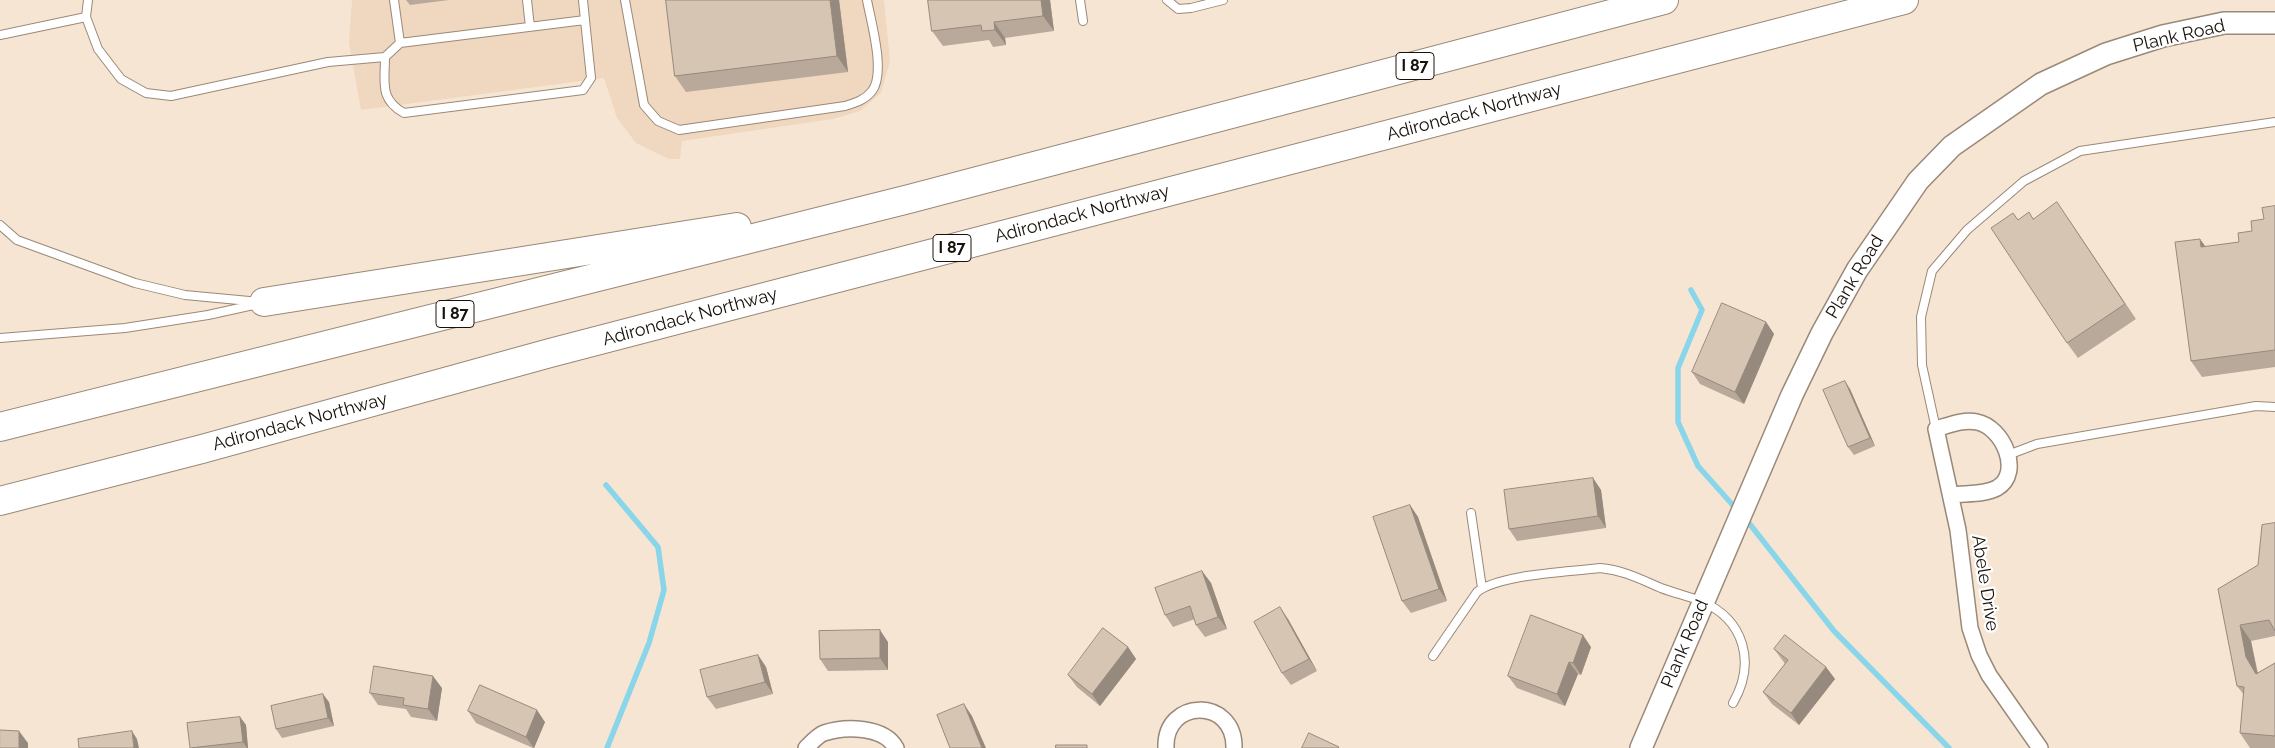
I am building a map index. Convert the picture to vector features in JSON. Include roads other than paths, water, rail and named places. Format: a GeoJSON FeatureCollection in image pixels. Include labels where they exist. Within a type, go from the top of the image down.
{"type":"FeatureCollection","features":[{"type":"Feature","properties":{"kind":"highway","name":"I 87"},"geometry":{"type":"LineString","coordinates":[[0,427],[909,199],[1664,0]]}},
{"type":"Feature","properties":{"kind":"highway","name":"Adirondack Northway"},"geometry":{"type":"LineString","coordinates":[[0,501],[202,449],[588,343],[1904,0]]}},
{"type":"Feature","properties":{"kind":"highway"},"geometry":{"type":"LineString","coordinates":[[264,302],[909,199]]}},
{"type":"Feature","properties":{"kind":"street","name":"Plank Road"},"geometry":{"type":"LineString","coordinates":[[1641,748],[1792,395],[1822,333],[1857,270],[1918,181],[1952,146],[2041,84],[2106,54],[2163,36],[2224,23],[2275,23]]}},
{"type":"Feature","properties":{"kind":"street"},"geometry":{"type":"LineString","coordinates":[[1936,429],[1960,422],[1976,422],[1988,425],[2000,437],[2008,455],[2009,466],[2005,479],[1998,487],[1987,491],[1951,495]]}},
{"type":"Feature","properties":{"kind":"street","name":"Abele Drive"},"geometry":{"type":"LineString","coordinates":[[1936,429],[1951,495],[1970,628],[1979,655],[1989,675],[2040,748]]}},
{"type":"Feature","properties":{"kind":"street"},"geometry":{"type":"LineString","coordinates":[[1166,748],[1168,729],[1175,720],[1184,713],[1206,710],[1217,714],[1225,720],[1231,729],[1234,748]]}},
{"type":"Feature","properties":{"kind":"street"},"geometry":{"type":"LineString","coordinates":[[806,748],[822,733],[850,729],[874,732],[893,743],[896,748]]}},
{"type":"Feature","properties":{"kind":"lane"},"geometry":{"type":"LineString","coordinates":[[88,0],[86,17],[98,49],[121,79],[146,92],[171,96],[328,62],[385,57],[400,43],[585,20]]}},
{"type":"Feature","properties":{"kind":"lane"},"geometry":{"type":"LineString","coordinates":[[394,0],[400,43]]}},
{"type":"Feature","properties":{"kind":"lane"},"geometry":{"type":"LineString","coordinates":[[527,0],[530,27]]}},
{"type":"Feature","properties":{"kind":"lane"},"geometry":{"type":"LineString","coordinates":[[385,57],[385,93],[392,106],[404,113],[583,90],[591,78],[583,0]]}},
{"type":"Feature","properties":{"kind":"lane"},"geometry":{"type":"LineString","coordinates":[[625,0],[644,105],[658,121],[679,130],[845,106],[863,100],[873,90],[879,74],[866,0]]}},
{"type":"Feature","properties":{"kind":"lane"},"geometry":{"type":"LineString","coordinates":[[1080,0],[1083,21]]}},
{"type":"Feature","properties":{"kind":"lane"},"geometry":{"type":"LineString","coordinates":[[1167,0],[1178,9],[1192,8],[1223,0]]}},
{"type":"Feature","properties":{"kind":"lane"},"geometry":{"type":"LineString","coordinates":[[0,35],[86,17]]}},
{"type":"Feature","properties":{"kind":"lane"},"geometry":{"type":"LineString","coordinates":[[1936,429],[1922,365],[1922,317],[1932,271],[1967,230],[2024,182],[2080,151],[2275,122]]}},
{"type":"Feature","properties":{"kind":"lane"},"geometry":{"type":"LineString","coordinates":[[0,225],[17,240],[135,283],[185,295],[264,302]]}},
{"type":"Feature","properties":{"kind":"lane"},"geometry":{"type":"LineString","coordinates":[[0,338],[125,328],[208,315],[264,302]]}},
{"type":"Feature","properties":{"kind":"lane"},"geometry":{"type":"LineString","coordinates":[[2008,455],[2037,444],[2256,406],[2275,407]]}},
{"type":"Feature","properties":{"kind":"lane"},"geometry":{"type":"LineString","coordinates":[[1471,513],[1482,588]]}},
{"type":"Feature","properties":{"kind":"lane"},"geometry":{"type":"LineString","coordinates":[[1433,656],[1477,592],[1482,588],[1505,580],[1600,568],[1628,573],[1702,602],[1727,616],[1742,641],[1745,658],[1742,688],[1734,703]]}},
{"type":"Feature","properties":{"kind":"waterway"},"geometry":{"type":"LineString","coordinates":[[1691,290],[1702,310],[1678,368],[1678,422],[1698,466],[1738,511]]}},
{"type":"Feature","properties":{"kind":"waterway"},"geometry":{"type":"LineString","coordinates":[[606,485],[658,547],[664,590],[649,643],[607,748]]}},
{"type":"Feature","properties":{"kind":"waterway"},"geometry":{"type":"LineString","coordinates":[[1745,518],[1834,631],[1949,748]]}}]}
